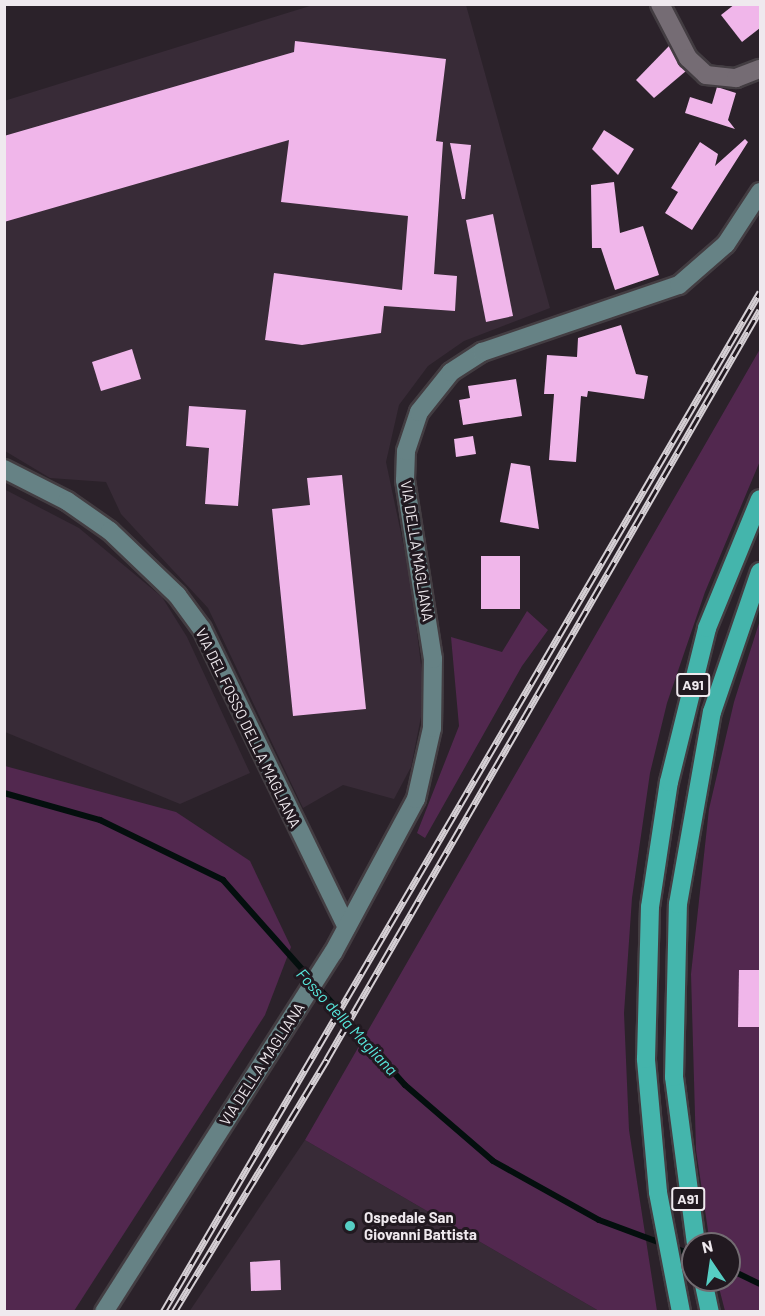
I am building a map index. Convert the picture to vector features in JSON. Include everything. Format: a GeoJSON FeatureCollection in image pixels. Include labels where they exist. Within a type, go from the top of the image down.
{"type":"FeatureCollection","features":[{"type":"Feature","properties":{"kind":"highway","name":"A91"},"geometry":{"type":"LineString","coordinates":[[681,1311],[658,1192],[646,1059],[653,880],[669,782],[707,628],[760,499]]}},
{"type":"Feature","properties":{"kind":"highway","name":"A91"},"geometry":{"type":"LineString","coordinates":[[694,1232],[680,1153],[674,1067],[681,883],[712,712],[760,572]]}},
{"type":"Feature","properties":{"kind":"highway"},"geometry":{"type":"LineString","coordinates":[[706,1292],[710,1311]]}},
{"type":"Feature","properties":{"kind":"main road","name":"VIA DELLA MAGLIANA"},"geometry":{"type":"LineString","coordinates":[[104,1311],[333,953],[405,825],[432,728],[429,619],[404,465],[419,412],[451,372],[482,352],[679,285],[720,251],[760,192]]}},
{"type":"Feature","properties":{"kind":"main road","name":"VIA DEL FOSSO DELLA MAGLIANA"},"geometry":{"type":"LineString","coordinates":[[4,469],[68,501],[110,531],[177,595],[202,629],[347,927]]}},
{"type":"Feature","properties":{"kind":"street"},"geometry":{"type":"LineString","coordinates":[[660,4],[688,58],[706,75],[736,78],[760,69]]}},
{"type":"Feature","properties":{"kind":"shaded area"},"geometry":{"type":"Polygon","coordinates":[[[313,5],[466,5],[550,308],[464,341],[428,366],[399,405],[386,462],[410,576],[425,697],[411,767],[394,799],[343,785],[303,808],[208,608],[121,514],[106,482],[50,478],[5,451],[4,101],[313,5]]]}},
{"type":"Feature","properties":{"kind":"shaded area"},"geometry":{"type":"Polygon","coordinates":[[[760,349],[760,461],[705,592],[667,703],[650,773],[632,898],[624,1013],[629,1130],[657,1311],[599,1311],[305,1140],[760,349]]]}},
{"type":"Feature","properties":{"kind":"shaded area"},"geometry":{"type":"Polygon","coordinates":[[[4,489],[79,528],[162,597],[187,637],[250,773],[180,804],[5,732],[4,489]]]}},
{"type":"Feature","properties":{"kind":"shaded area"},"geometry":{"type":"Polygon","coordinates":[[[527,611],[548,630],[522,666],[425,838],[417,833],[459,726],[451,637],[502,652],[527,611]]]}},
{"type":"Feature","properties":{"kind":"shaded area"},"geometry":{"type":"Polygon","coordinates":[[[760,620],[760,1311],[725,1311],[720,1292],[741,1292],[741,1232],[708,1232],[696,1150],[691,974],[709,809],[734,702],[760,620]]]}},
{"type":"Feature","properties":{"kind":"shaded area"},"geometry":{"type":"Polygon","coordinates":[[[5,766],[176,812],[250,861],[291,947],[265,1015],[74,1311],[5,1311],[5,766]]]}},
{"type":"Feature","properties":{"kind":"shaded area","name":"Ospedale San Giovanni Battista"},"geometry":{"type":"Polygon","coordinates":[[[305,1140],[599,1311],[189,1312],[305,1140]]]}},
{"type":"Feature","properties":{"kind":"building"},"geometry":{"type":"Polygon","coordinates":[[[735,4],[760,4],[760,28],[742,42],[721,15],[735,4]]]}},
{"type":"Feature","properties":{"kind":"building"},"geometry":{"type":"Polygon","coordinates":[[[295,41],[446,59],[436,141],[443,142],[434,274],[457,276],[455,311],[384,306],[381,333],[302,345],[265,340],[274,273],[402,290],[408,216],[281,202],[289,140],[4,222],[4,136],[294,52],[295,41]]]}},
{"type":"Feature","properties":{"kind":"building"},"geometry":{"type":"Polygon","coordinates":[[[669,46],[686,71],[654,98],[636,80],[669,46]]]}},
{"type":"Feature","properties":{"kind":"building"},"geometry":{"type":"Polygon","coordinates":[[[717,87],[736,93],[728,120],[735,129],[685,113],[690,97],[712,104],[717,87]]]}},
{"type":"Feature","properties":{"kind":"building"},"geometry":{"type":"Polygon","coordinates":[[[604,130],[634,149],[618,175],[592,149],[604,130]]]}},
{"type":"Feature","properties":{"kind":"building"},"geometry":{"type":"Polygon","coordinates":[[[745,139],[748,142],[692,230],[665,213],[678,192],[671,188],[700,142],[718,154],[715,166],[745,139]]]}},
{"type":"Feature","properties":{"kind":"building"},"geometry":{"type":"Polygon","coordinates":[[[450,143],[471,145],[465,199],[462,199],[450,143]]]}},
{"type":"Feature","properties":{"kind":"building"},"geometry":{"type":"Polygon","coordinates":[[[614,182],[620,233],[643,226],[659,275],[615,290],[601,248],[592,248],[591,185],[614,182]]]}},
{"type":"Feature","properties":{"kind":"building"},"geometry":{"type":"Polygon","coordinates":[[[493,214],[513,316],[486,322],[466,220],[493,214]]]}},
{"type":"Feature","properties":{"kind":"building"},"geometry":{"type":"Polygon","coordinates":[[[621,325],[636,374],[648,376],[644,399],[588,391],[587,397],[581,396],[576,462],[549,460],[554,394],[544,394],[547,355],[577,357],[578,338],[621,325]]]}},
{"type":"Feature","properties":{"kind":"building"},"geometry":{"type":"Polygon","coordinates":[[[132,349],[141,379],[101,391],[92,362],[132,349]]]}},
{"type":"Feature","properties":{"kind":"building"},"geometry":{"type":"Polygon","coordinates":[[[516,379],[522,416],[463,425],[459,400],[470,398],[468,386],[516,379]]]}},
{"type":"Feature","properties":{"kind":"building"},"geometry":{"type":"Polygon","coordinates":[[[189,406],[246,410],[238,506],[205,504],[209,448],[186,446],[189,406]]]}},
{"type":"Feature","properties":{"kind":"building"},"geometry":{"type":"Polygon","coordinates":[[[473,436],[476,454],[456,457],[454,439],[473,436]]]}},
{"type":"Feature","properties":{"kind":"building"},"geometry":{"type":"Polygon","coordinates":[[[511,463],[530,466],[539,529],[500,522],[511,463]]]}},
{"type":"Feature","properties":{"kind":"building"},"geometry":{"type":"Polygon","coordinates":[[[342,475],[366,709],[293,716],[272,509],[310,505],[307,478],[342,475]]]}},
{"type":"Feature","properties":{"kind":"building"},"geometry":{"type":"Polygon","coordinates":[[[481,556],[520,556],[520,609],[481,609],[481,556]]]}},
{"type":"Feature","properties":{"kind":"building"},"geometry":{"type":"Polygon","coordinates":[[[739,970],[760,970],[760,1027],[738,1027],[739,970]]]}},
{"type":"Feature","properties":{"kind":"building"},"geometry":{"type":"Polygon","coordinates":[[[280,1260],[281,1290],[251,1291],[250,1262],[280,1260]]]}},
{"type":"Feature","properties":{"kind":"waterway","name":"Fosso della Magliana"},"geometry":{"type":"LineString","coordinates":[[4,793],[100,820],[223,880],[405,1085],[493,1161],[599,1220],[681,1251]]}},
{"type":"Feature","properties":{"kind":"waterway","name":"Fosso della Magliana"},"geometry":{"type":"LineString","coordinates":[[741,1275],[760,1284]]}},
{"type":"Feature","properties":{"kind":"railway"},"geometry":{"type":"LineString","coordinates":[[163,1312],[760,292]]}},
{"type":"Feature","properties":{"kind":"railway"},"geometry":{"type":"LineString","coordinates":[[174,1312],[327,1059],[760,310]]}},
{"type":"Feature","properties":{"kind":"place","name":"Ospedale San Giovanni Battista"},"geometry":{"type":"Point","coordinates":[350,1226]}}]}
